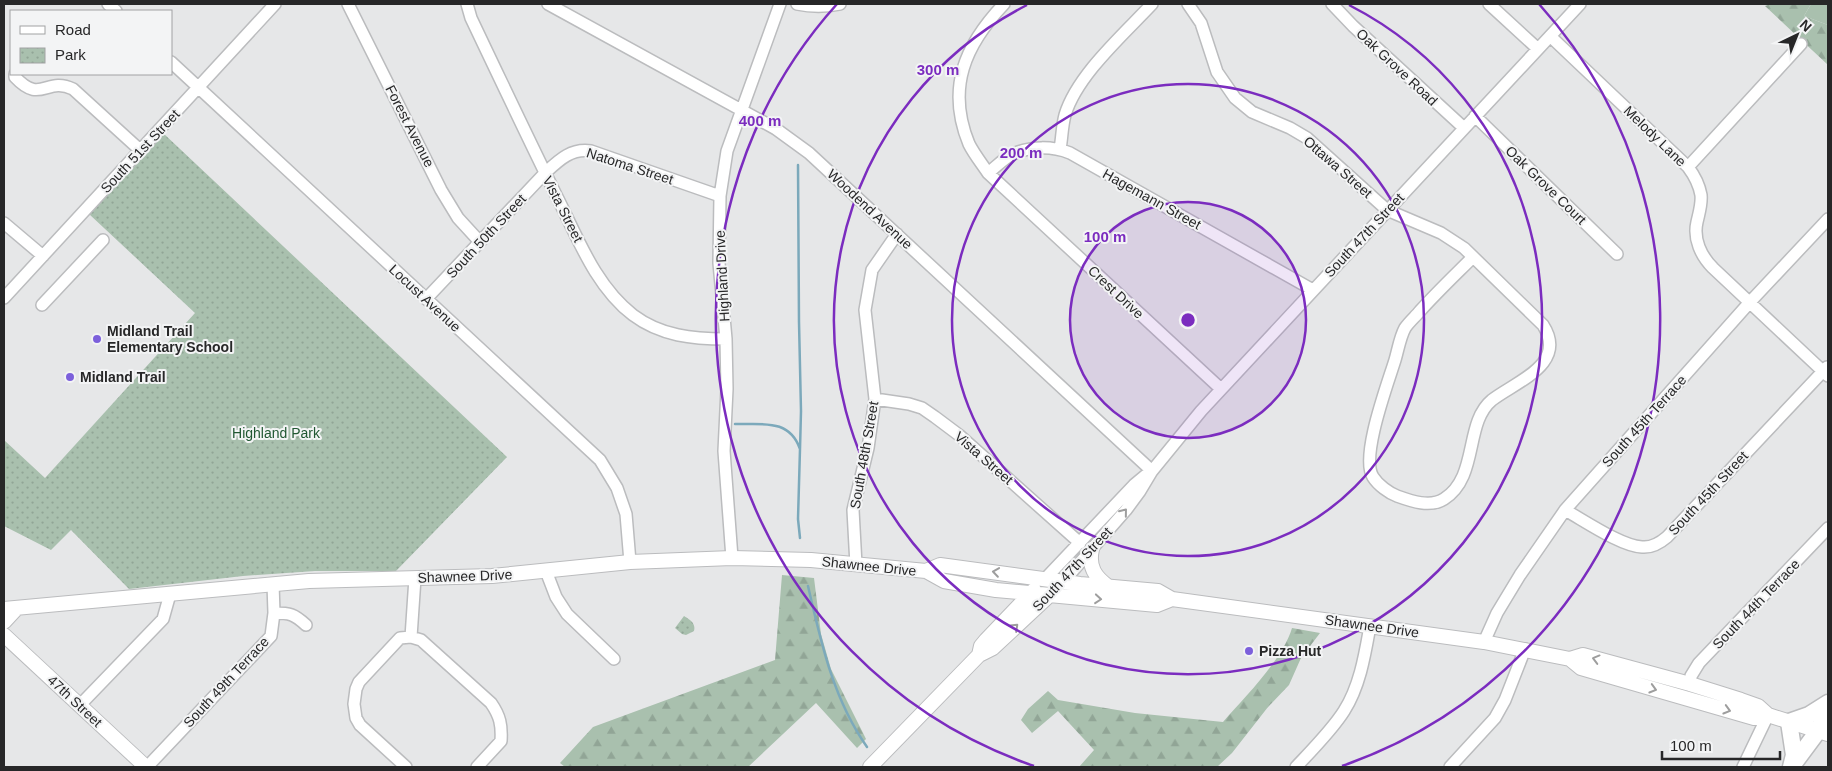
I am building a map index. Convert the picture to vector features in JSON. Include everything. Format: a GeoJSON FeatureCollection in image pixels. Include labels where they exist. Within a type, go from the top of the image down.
{"type":"FeatureCollection","features":[{"type":"Feature","properties":{"kind":"highway"},"geometry":{"type":"LineString","coordinates":[[1791,767],[1794,755],[1789,722],[1809,715],[1828,703]]}},
{"type":"Feature","properties":{"kind":"highway"},"geometry":{"type":"LineString","coordinates":[[1791,767],[1823,733],[1828,709]]}},
{"type":"Feature","properties":{"kind":"main road"},"geometry":{"type":"LineString","coordinates":[[1086,546],[1093,571],[1099,580],[1109,587]]}},
{"type":"Feature","properties":{"kind":"main road","name":"Shawnee Drive"},"geometry":{"type":"LineString","coordinates":[[10,609],[309,580],[492,576],[630,562],[732,558],[812,560],[926,571],[944,581],[996,590],[1049,596],[1157,605],[1172,600]]}},
{"type":"Feature","properties":{"kind":"main road","name":"Shawnee Drive"},"geometry":{"type":"LineString","coordinates":[[926,571],[940,565],[1063,582],[1158,591],[1172,600],[1525,649],[1570,659],[1581,668],[1621,672],[1690,684],[1758,706],[1768,715],[1823,733]]}},
{"type":"Feature","properties":{"kind":"main road","name":"South 47th Street"},"geometry":{"type":"LineString","coordinates":[[979,655],[981,646],[1045,579]]}},
{"type":"Feature","properties":{"kind":"main road","name":"South 47th Street"},"geometry":{"type":"LineString","coordinates":[[870,767],[979,655],[993,648],[1063,582]]}},
{"type":"Feature","properties":{"kind":"main road"},"geometry":{"type":"LineString","coordinates":[[996,590],[1005,598],[1009,608],[1007,620]]}},
{"type":"Feature","properties":{"kind":"main road"},"geometry":{"type":"LineString","coordinates":[[4,622],[10,609]]}},
{"type":"Feature","properties":{"kind":"main road","name":"47th Street"},"geometry":{"type":"LineString","coordinates":[[4,635],[80,705],[142,766]]}},
{"type":"Feature","properties":{"kind":"main road","name":"Shawnee Drive"},"geometry":{"type":"LineString","coordinates":[[1621,672],[1687,699],[1754,718],[1762,718],[1768,715]]}},
{"type":"Feature","properties":{"kind":"main road"},"geometry":{"type":"LineString","coordinates":[[1687,699],[1690,684]]}},
{"type":"Feature","properties":{"kind":"street","name":"South 51st Street"},"geometry":{"type":"LineString","coordinates":[[4,298],[275,4]]}},
{"type":"Feature","properties":{"kind":"street","name":"Forest Avenue"},"geometry":{"type":"LineString","coordinates":[[348,4],[442,190],[458,218],[480,242]]}},
{"type":"Feature","properties":{"kind":"street","name":"Vista Street"},"geometry":{"type":"LineString","coordinates":[[467,4],[471,18],[545,172],[593,268],[611,294],[634,315],[662,331],[695,339],[726,339]]}},
{"type":"Feature","properties":{"kind":"street","name":"Woodend Avenue"},"geometry":{"type":"LineString","coordinates":[[548,4],[741,109],[776,129],[809,153],[1152,471]]}},
{"type":"Feature","properties":{"kind":"street","name":"Highland Drive"},"geometry":{"type":"LineString","coordinates":[[732,558],[724,451],[727,390],[726,339],[719,263],[720,196],[727,151],[780,4]]}},
{"type":"Feature","properties":{"kind":"street"},"geometry":{"type":"LineString","coordinates":[[797,4],[828,6],[840,4]]}},
{"type":"Feature","properties":{"kind":"street","name":"Crest Drive"},"geometry":{"type":"LineString","coordinates":[[1004,4],[986,22],[972,44],[964,65],[959,90],[961,117],[970,145],[988,174],[1221,390]]}},
{"type":"Feature","properties":{"kind":"street"},"geometry":{"type":"LineString","coordinates":[[1060,149],[1065,114],[1080,86],[1096,65],[1152,4]]}},
{"type":"Feature","properties":{"kind":"street","name":"Ottawa Street"},"geometry":{"type":"LineString","coordinates":[[1188,4],[1200,23],[1217,72],[1235,98],[1252,112],[1290,128],[1307,138],[1387,210],[1441,233],[1464,248],[1543,324],[1550,335],[1549,352],[1539,368],[1488,404],[1480,418],[1460,484],[1452,494],[1430,504],[1396,495],[1385,489],[1373,477],[1370,464],[1371,449],[1379,410],[1405,328],[1436,293],[1473,257]]}},
{"type":"Feature","properties":{"kind":"street","name":"Oak Grove Road"},"geometry":{"type":"LineString","coordinates":[[1332,4],[1360,33],[1464,128]]}},
{"type":"Feature","properties":{"kind":"street"},"geometry":{"type":"LineString","coordinates":[[1489,4],[1538,49]]}},
{"type":"Feature","properties":{"kind":"street","name":"South 47th Street"},"geometry":{"type":"LineString","coordinates":[[1045,579],[1086,546],[1131,503],[1152,471],[1221,390],[1580,4]]}},
{"type":"Feature","properties":{"kind":"street","name":"Melody Lane"},"geometry":{"type":"LineString","coordinates":[[1550,36],[1688,167],[1699,186],[1701,195],[1700,210],[1696,224],[1698,245],[1707,262],[1750,302]]}},
{"type":"Feature","properties":{"kind":"street"},"geometry":{"type":"LineString","coordinates":[[1688,167],[1801,44]]}},
{"type":"Feature","properties":{"kind":"street","name":"Locust Avenue"},"geometry":{"type":"LineString","coordinates":[[172,63],[600,460],[617,488],[626,514],[630,562]]}},
{"type":"Feature","properties":{"kind":"street"},"geometry":{"type":"LineString","coordinates":[[15,75],[23,85],[30,89],[39,90],[56,84],[73,89],[140,150]]}},
{"type":"Feature","properties":{"kind":"street","name":"Oak Grove Court"},"geometry":{"type":"LineString","coordinates":[[1475,116],[1617,254]]}},
{"type":"Feature","properties":{"kind":"street","name":"Hagemann Street"},"geometry":{"type":"LineString","coordinates":[[988,174],[1011,154],[1035,148],[1060,149],[1313,290]]}},
{"type":"Feature","properties":{"kind":"street","name":"Natoma Street"},"geometry":{"type":"LineString","coordinates":[[545,172],[559,159],[574,152],[582,150],[591,151],[720,196]]}},
{"type":"Feature","properties":{"kind":"street","name":"South 50th Street"},"geometry":{"type":"LineString","coordinates":[[426,299],[545,172]]}},
{"type":"Feature","properties":{"kind":"street","name":"South 45th Terrace"},"geometry":{"type":"LineString","coordinates":[[1484,642],[1497,613],[1520,575],[1565,510],[1750,302],[1828,218]]}},
{"type":"Feature","properties":{"kind":"street"},"geometry":{"type":"LineString","coordinates":[[4,223],[43,256]]}},
{"type":"Feature","properties":{"kind":"street","name":"South 48th Street"},"geometry":{"type":"LineString","coordinates":[[856,565],[853,510],[868,448],[875,399],[865,310],[872,270],[897,234]]}},
{"type":"Feature","properties":{"kind":"street"},"geometry":{"type":"LineString","coordinates":[[42,305],[103,240]]}},
{"type":"Feature","properties":{"kind":"street"},"geometry":{"type":"LineString","coordinates":[[1750,302],[1827,371]]}},
{"type":"Feature","properties":{"kind":"street","name":"South 45th Street"},"geometry":{"type":"LineString","coordinates":[[1565,510],[1628,545],[1648,547],[1660,543],[1827,371]]}},
{"type":"Feature","properties":{"kind":"street","name":"Vista Street"},"geometry":{"type":"LineString","coordinates":[[875,399],[909,404],[922,408],[935,417],[959,435],[1086,546]]}},
{"type":"Feature","properties":{"kind":"street","name":"South 44th Terrace"},"geometry":{"type":"LineString","coordinates":[[1690,684],[1699,663],[1828,528]]}},
{"type":"Feature","properties":{"kind":"street","name":"South 47th Street"},"geometry":{"type":"LineString","coordinates":[[1063,582],[1086,546]]}},
{"type":"Feature","properties":{"kind":"street"},"geometry":{"type":"LineString","coordinates":[[546,571],[556,597],[567,614],[614,659]]}},
{"type":"Feature","properties":{"kind":"street"},"geometry":{"type":"LineString","coordinates":[[412,637],[415,578]]}},
{"type":"Feature","properties":{"kind":"street","name":"South 49th Terrace"},"geometry":{"type":"LineString","coordinates":[[142,766],[271,636],[274,613],[273,584]]}},
{"type":"Feature","properties":{"kind":"street"},"geometry":{"type":"LineString","coordinates":[[80,705],[163,619],[170,594]]}},
{"type":"Feature","properties":{"kind":"street"},"geometry":{"type":"LineString","coordinates":[[274,613],[295,615],[306,625]]}},
{"type":"Feature","properties":{"kind":"street"},"geometry":{"type":"LineString","coordinates":[[1296,767],[1343,713],[1351,699],[1367,645],[1370,626]]}},
{"type":"Feature","properties":{"kind":"street"},"geometry":{"type":"LineString","coordinates":[[406,767],[360,725],[356,718],[355,696],[359,682],[400,638],[412,637],[421,640],[491,703],[498,713],[501,721],[500,741],[477,767]]}},
{"type":"Feature","properties":{"kind":"street"},"geometry":{"type":"LineString","coordinates":[[1450,767],[1495,718],[1505,700],[1525,649]]}},
{"type":"Feature","properties":{"kind":"street"},"geometry":{"type":"LineString","coordinates":[[1743,767],[1768,715]]}},
{"type":"Feature","properties":{"kind":"green space"},"geometry":{"type":"Polygon","coordinates":[[[1771,4],[1811,4],[1804,16],[1828,25],[1828,65],[1765,6],[1771,4]]]}},
{"type":"Feature","properties":{"kind":"green space"},"geometry":{"type":"Polygon","coordinates":[[[1811,4],[1828,4],[1828,25],[1804,16],[1811,4]]]}},
{"type":"Feature","properties":{"kind":"green space","name":"Highland Park"},"geometry":{"type":"Polygon","coordinates":[[[163,133],[507,457],[396,571],[315,571],[243,576],[129,589],[71,530],[51,550],[4,526],[4,440],[45,478],[195,313],[89,214],[163,133]]]}},
{"type":"Feature","properties":{"kind":"green space"},"geometry":{"type":"Polygon","coordinates":[[[782,575],[814,578],[821,634],[831,669],[866,739],[857,748],[816,703],[748,767],[565,767],[560,763],[593,727],[775,660],[782,575]]]}},
{"type":"Feature","properties":{"kind":"green space"},"geometry":{"type":"Polygon","coordinates":[[[684,616],[694,626],[694,631],[686,635],[675,628],[684,616]]]}},
{"type":"Feature","properties":{"kind":"green space"},"geometry":{"type":"Polygon","coordinates":[[[1292,628],[1320,633],[1301,658],[1289,685],[1268,707],[1232,753],[1217,767],[1079,767],[1094,750],[1058,711],[1032,733],[1021,720],[1028,709],[1048,691],[1058,700],[1135,713],[1223,722],[1272,665],[1281,652],[1292,628]]]}},
{"type":"Feature","properties":{"kind":"waterway"},"geometry":{"type":"LineString","coordinates":[[798,165],[800,449]]}},
{"type":"Feature","properties":{"kind":"waterway"},"geometry":{"type":"LineString","coordinates":[[735,424],[774,425],[789,432],[795,439],[800,449],[798,519],[800,538]]}},
{"type":"Feature","properties":{"kind":"waterway"},"geometry":{"type":"LineString","coordinates":[[808,586],[823,649],[837,690],[855,729],[867,747]]}},
{"type":"Feature","properties":{"kind":"place","name":"Midland Trail Elementary School"},"geometry":{"type":"Point","coordinates":[97,339]}},
{"type":"Feature","properties":{"kind":"place","name":"Midland Trail"},"geometry":{"type":"Point","coordinates":[70,377]}},
{"type":"Feature","properties":{"kind":"place","name":"Pizza Hut"},"geometry":{"type":"Point","coordinates":[1249,651]}}]}
